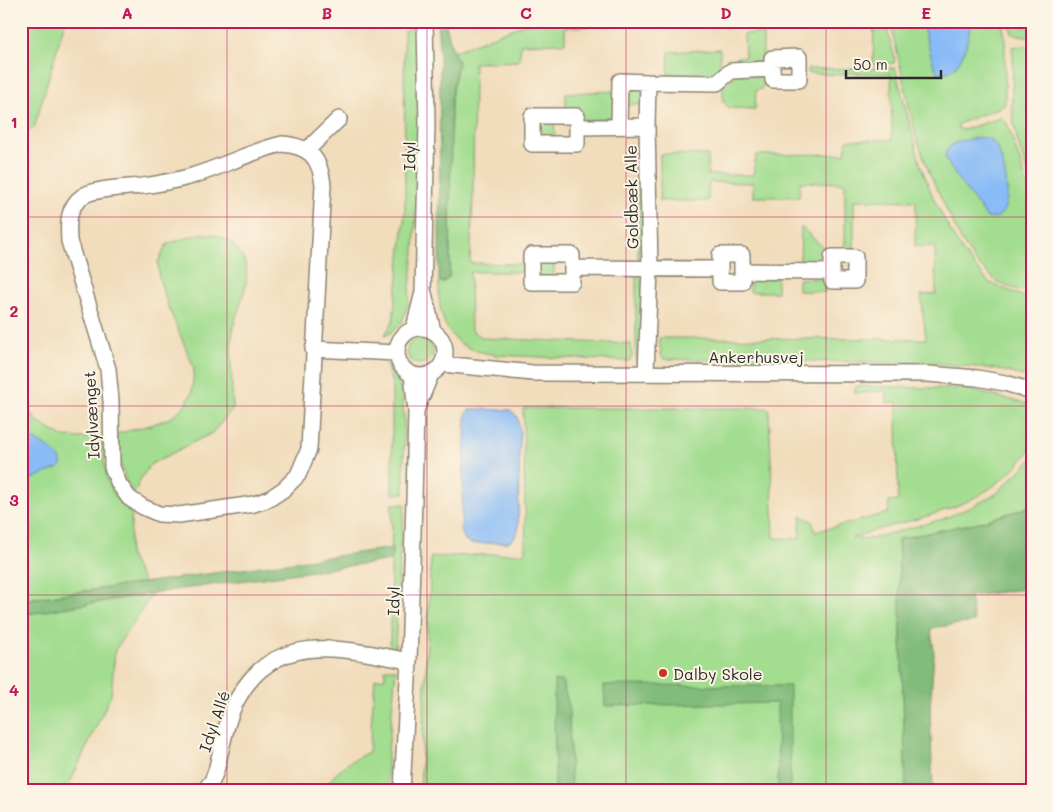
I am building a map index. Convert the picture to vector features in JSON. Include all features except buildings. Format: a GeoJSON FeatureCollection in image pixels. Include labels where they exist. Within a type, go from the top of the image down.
{"type":"FeatureCollection","features":[{"type":"Feature","properties":{"kind":"street","name":"Idyl"},"geometry":{"type":"LineString","coordinates":[[414,328],[423,292],[427,124],[425,21]]}},
{"type":"Feature","properties":{"kind":"street","name":"Goldbæk Alle"},"geometry":{"type":"LineString","coordinates":[[619,126],[620,81],[717,83],[730,71],[772,69]]}},
{"type":"Feature","properties":{"kind":"street","name":"Goldbæk Alle"},"geometry":{"type":"LineString","coordinates":[[646,374],[650,268],[648,82]]}},
{"type":"Feature","properties":{"kind":"street"},"geometry":{"type":"LineString","coordinates":[[307,150],[339,119]]}},
{"type":"Feature","properties":{"kind":"street","name":"Goldbæk Alle"},"geometry":{"type":"LineString","coordinates":[[577,127],[647,126]]}},
{"type":"Feature","properties":{"kind":"street","name":"Idylvænget"},"geometry":{"type":"LineString","coordinates":[[282,144],[295,145],[307,150],[321,170],[323,185],[313,350],[309,449],[298,475],[284,489],[269,499],[254,504],[179,515],[158,514],[143,507],[129,498],[119,484],[112,466],[111,401],[108,369],[69,241],[68,222],[74,206],[82,197],[92,192],[148,185],[194,176],[268,147],[282,144]]}},
{"type":"Feature","properties":{"kind":"street","name":"Goldbæk Alle"},"geometry":{"type":"LineString","coordinates":[[572,268],[720,269],[720,282],[742,282],[742,271],[832,272]]}},
{"type":"Feature","properties":{"kind":"street","name":"Idyl"},"geometry":{"type":"LineString","coordinates":[[423,292],[434,330]]}},
{"type":"Feature","properties":{"kind":"street"},"geometry":{"type":"LineString","coordinates":[[414,328],[434,330],[442,339],[439,363],[421,376],[412,374],[404,369],[399,361],[397,352],[402,338],[414,328]]}},
{"type":"Feature","properties":{"kind":"street"},"geometry":{"type":"LineString","coordinates":[[313,350],[397,352]]}},
{"type":"Feature","properties":{"kind":"street","name":"Idyl"},"geometry":{"type":"LineString","coordinates":[[416,411],[439,363]]}},
{"type":"Feature","properties":{"kind":"street","name":"Ankerhusvej"},"geometry":{"type":"LineString","coordinates":[[439,363],[533,373],[928,374],[1005,382],[1032,391]]}},
{"type":"Feature","properties":{"kind":"street","name":"Idyl"},"geometry":{"type":"LineString","coordinates":[[402,791],[409,661],[416,411],[412,374]]}},
{"type":"Feature","properties":{"kind":"street","name":"Idyl Allé"},"geometry":{"type":"LineString","coordinates":[[204,791],[216,772],[237,699],[248,682],[270,662],[294,651],[314,648],[359,651],[409,661]]}},
{"type":"Feature","properties":{"kind":"green space"},"geometry":{"type":"Polygon","coordinates":[[[21,21],[65,21],[34,128],[21,133],[21,21]]]}},
{"type":"Feature","properties":{"kind":"green space"},"geometry":{"type":"Polygon","coordinates":[[[437,21],[445,21],[453,52],[458,62],[451,98],[449,278],[442,283],[439,278],[440,60],[437,21]]]}},
{"type":"Feature","properties":{"kind":"green space"},"geometry":{"type":"Polygon","coordinates":[[[532,21],[611,21],[611,26],[565,27],[565,43],[521,44],[519,61],[474,63],[473,201],[470,263],[522,264],[522,272],[470,272],[471,330],[483,338],[631,344],[632,357],[629,361],[497,355],[479,352],[455,339],[449,332],[442,315],[439,297],[439,278],[442,283],[449,278],[450,263],[451,98],[458,62],[453,52],[532,21]]]}},
{"type":"Feature","properties":{"kind":"green space"},"geometry":{"type":"Polygon","coordinates":[[[874,21],[885,21],[895,59],[894,63],[873,64],[874,21]]]}},
{"type":"Feature","properties":{"kind":"green space"},"geometry":{"type":"Polygon","coordinates":[[[890,21],[1002,21],[1005,37],[1005,103],[1003,106],[958,124],[958,128],[962,130],[1001,118],[1007,123],[1032,198],[1032,294],[996,281],[974,260],[960,238],[929,172],[916,136],[890,21]]]}},
{"type":"Feature","properties":{"kind":"green space"},"geometry":{"type":"Polygon","coordinates":[[[1009,21],[1032,30],[1032,37],[1012,34],[1009,21]]]}},
{"type":"Feature","properties":{"kind":"green space"},"geometry":{"type":"Polygon","coordinates":[[[412,29],[418,31],[421,118],[414,252],[408,305],[401,324],[388,335],[385,335],[393,321],[405,212],[404,31],[412,29]]]}},
{"type":"Feature","properties":{"kind":"green space"},"geometry":{"type":"Polygon","coordinates":[[[763,33],[763,59],[760,62],[734,62],[736,57],[745,57],[744,34],[763,33]]]}},
{"type":"Feature","properties":{"kind":"green space"},"geometry":{"type":"Polygon","coordinates":[[[1032,45],[1032,94],[1026,107],[1032,110],[1032,183],[1016,135],[1013,115],[1012,47],[1032,45]]]}},
{"type":"Feature","properties":{"kind":"green space"},"geometry":{"type":"Polygon","coordinates":[[[720,49],[720,71],[712,78],[668,77],[669,52],[720,49]]]}},
{"type":"Feature","properties":{"kind":"green space"},"geometry":{"type":"Polygon","coordinates":[[[895,68],[921,166],[933,197],[963,252],[988,282],[1032,300],[1032,378],[995,369],[936,363],[664,359],[661,355],[659,338],[926,339],[921,295],[936,294],[935,247],[915,246],[916,201],[854,200],[854,250],[845,250],[845,183],[800,182],[799,197],[753,197],[753,183],[709,182],[708,201],[660,201],[660,154],[708,155],[708,175],[753,175],[756,155],[845,154],[847,140],[892,140],[891,74],[846,73],[842,75],[808,73],[807,69],[895,68]]]}},
{"type":"Feature","properties":{"kind":"green space"},"geometry":{"type":"Polygon","coordinates":[[[737,74],[764,77],[764,84],[761,89],[756,90],[755,109],[729,108],[723,102],[723,86],[737,74]]]}},
{"type":"Feature","properties":{"kind":"green space"},"geometry":{"type":"Polygon","coordinates":[[[626,88],[643,88],[643,104],[626,105],[626,88]]]}},
{"type":"Feature","properties":{"kind":"green space"},"geometry":{"type":"Polygon","coordinates":[[[616,91],[614,118],[610,122],[584,123],[566,110],[566,93],[616,91]]]}},
{"type":"Feature","properties":{"kind":"green space"},"geometry":{"type":"Polygon","coordinates":[[[554,121],[555,138],[538,139],[538,122],[554,121]]]}},
{"type":"Feature","properties":{"kind":"green space"},"geometry":{"type":"Polygon","coordinates":[[[638,135],[642,140],[642,259],[638,263],[638,135]]]}},
{"type":"Feature","properties":{"kind":"green space"},"geometry":{"type":"Polygon","coordinates":[[[801,227],[825,249],[825,261],[822,263],[800,262],[801,227]]]}},
{"type":"Feature","properties":{"kind":"green space"},"geometry":{"type":"Polygon","coordinates":[[[199,234],[215,235],[229,241],[244,259],[246,269],[244,291],[232,336],[233,409],[212,433],[151,464],[141,478],[134,494],[123,472],[116,434],[151,425],[172,417],[186,404],[192,392],[194,368],[168,306],[159,278],[158,262],[167,244],[199,234]]]}},
{"type":"Feature","properties":{"kind":"green space"},"geometry":{"type":"Polygon","coordinates":[[[537,258],[554,259],[554,277],[537,276],[537,258]]]}},
{"type":"Feature","properties":{"kind":"green space"},"geometry":{"type":"Polygon","coordinates":[[[636,274],[642,279],[641,361],[636,361],[636,274]]]}},
{"type":"Feature","properties":{"kind":"green space"},"geometry":{"type":"Polygon","coordinates":[[[777,278],[777,292],[750,292],[750,279],[777,278]]]}},
{"type":"Feature","properties":{"kind":"green space"},"geometry":{"type":"Polygon","coordinates":[[[826,278],[825,292],[798,291],[798,279],[826,278]]]}},
{"type":"Feature","properties":{"kind":"green space"},"geometry":{"type":"Polygon","coordinates":[[[420,338],[429,342],[433,351],[429,360],[420,364],[411,360],[407,351],[411,342],[420,338]]]}},
{"type":"Feature","properties":{"kind":"green space"},"geometry":{"type":"Polygon","coordinates":[[[386,364],[395,375],[402,391],[404,493],[392,494],[392,384],[386,364]]]}},
{"type":"Feature","properties":{"kind":"green space","name":"Dalby Skole"},"geometry":{"type":"Polygon","coordinates":[[[856,386],[966,389],[1032,405],[1029,437],[1031,449],[1014,469],[994,485],[972,499],[948,509],[852,538],[870,539],[943,519],[971,507],[996,494],[1032,459],[1032,506],[984,521],[898,539],[906,791],[420,791],[431,557],[526,553],[523,408],[769,408],[774,538],[799,539],[801,516],[812,521],[815,532],[888,513],[889,502],[898,501],[897,402],[887,403],[886,391],[854,393],[856,386]]]}},
{"type":"Feature","properties":{"kind":"green space"},"geometry":{"type":"Polygon","coordinates":[[[21,403],[39,423],[63,437],[103,439],[109,484],[118,500],[132,511],[129,554],[144,583],[21,600],[21,403]]]}},
{"type":"Feature","properties":{"kind":"green space"},"geometry":{"type":"Polygon","coordinates":[[[392,504],[405,504],[400,548],[395,649],[390,647],[392,504]]]}},
{"type":"Feature","properties":{"kind":"green space"},"geometry":{"type":"Polygon","coordinates":[[[1032,506],[1032,588],[970,596],[974,622],[931,628],[934,654],[930,708],[933,791],[906,791],[898,539],[984,521],[1032,506]]]}},
{"type":"Feature","properties":{"kind":"green space"},"geometry":{"type":"Polygon","coordinates":[[[392,548],[392,560],[153,593],[21,615],[21,600],[392,548]]]}},
{"type":"Feature","properties":{"kind":"green space"},"geometry":{"type":"Polygon","coordinates":[[[153,593],[115,650],[111,695],[66,791],[21,791],[21,615],[153,593]]]}},
{"type":"Feature","properties":{"kind":"green space"},"geometry":{"type":"Polygon","coordinates":[[[385,669],[396,669],[387,762],[388,791],[323,791],[343,767],[369,752],[375,679],[385,678],[385,669]]]}},
{"type":"Feature","properties":{"kind":"green space"},"geometry":{"type":"Polygon","coordinates":[[[554,681],[562,681],[569,706],[571,791],[555,791],[554,681]]]}},
{"type":"Feature","properties":{"kind":"green space"},"geometry":{"type":"Polygon","coordinates":[[[604,685],[790,686],[790,791],[778,791],[777,703],[605,706],[604,685]]]}},
{"type":"Feature","properties":{"kind":"water"},"geometry":{"type":"Polygon","coordinates":[[[921,21],[971,21],[963,55],[953,68],[946,72],[938,73],[934,66],[921,21]]]}},
{"type":"Feature","properties":{"kind":"water"},"geometry":{"type":"Polygon","coordinates":[[[979,137],[993,142],[998,150],[1005,174],[1007,200],[1004,211],[997,217],[987,218],[955,175],[946,158],[946,151],[953,144],[979,137]]]}},
{"type":"Feature","properties":{"kind":"water"},"geometry":{"type":"Polygon","coordinates":[[[473,409],[510,410],[517,416],[520,431],[518,531],[514,538],[508,542],[471,544],[465,540],[461,531],[466,415],[468,411],[473,409]]]}},
{"type":"Feature","properties":{"kind":"water"},"geometry":{"type":"Polygon","coordinates":[[[21,435],[38,442],[53,452],[61,460],[61,467],[34,478],[21,479],[21,435]]]}},
{"type":"Feature","properties":{"kind":"place","name":"Dalby Skole"},"geometry":{"type":"Point","coordinates":[663,673]}}]}
